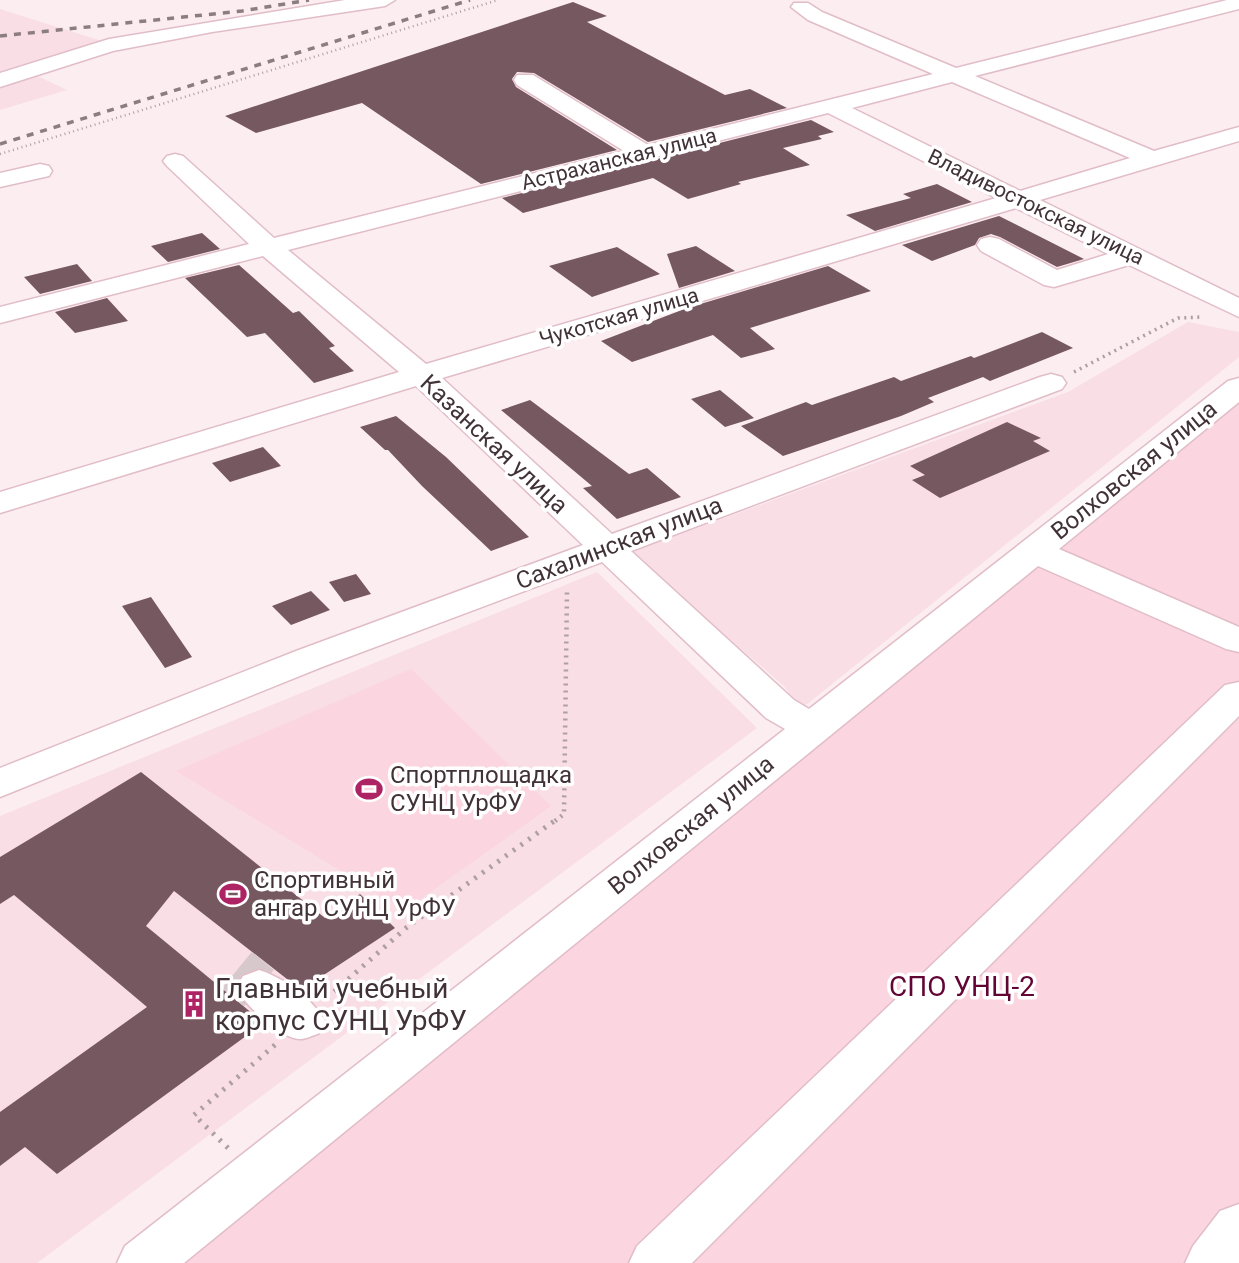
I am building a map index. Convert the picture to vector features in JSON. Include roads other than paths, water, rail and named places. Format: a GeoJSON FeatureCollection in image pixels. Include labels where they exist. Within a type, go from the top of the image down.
{"type":"FeatureCollection","features":[{"type":"Feature","properties":{"kind":"street"},"geometry":{"type":"LineString","coordinates":[[0,80],[109,45],[212,26],[385,0]]}},
{"type":"Feature","properties":{"kind":"street","name":"Астраханская улица"},"geometry":{"type":"LineString","coordinates":[[0,314],[1239,3]]}},
{"type":"Feature","properties":{"kind":"street"},"geometry":{"type":"LineString","coordinates":[[801,7],[816,16],[1154,160]]}},
{"type":"Feature","properties":{"kind":"street"},"geometry":{"type":"LineString","coordinates":[[525,80],[643,152]]}},
{"type":"Feature","properties":{"kind":"street"},"geometry":{"type":"LineString","coordinates":[[0,97],[41,85]]}},
{"type":"Feature","properties":{"kind":"street","name":"Владивостокская улица"},"geometry":{"type":"LineString","coordinates":[[833,107],[1239,309]]}},
{"type":"Feature","properties":{"kind":"street","name":"Чукотская улица"},"geometry":{"type":"LineString","coordinates":[[0,503],[421,375],[1239,134]]}},
{"type":"Feature","properties":{"kind":"street","name":"Казанская улица"},"geometry":{"type":"LineString","coordinates":[[175,161],[268,247],[421,375],[590,553],[779,709],[812,729]]}},
{"type":"Feature","properties":{"kind":"street"},"geometry":{"type":"LineString","coordinates":[[0,180],[40,171]]}},
{"type":"Feature","properties":{"kind":"street"},"geometry":{"type":"LineString","coordinates":[[990,245],[1054,279],[1133,255]]}},
{"type":"Feature","properties":{"kind":"street","name":"Сахалинская улица"},"geometry":{"type":"LineString","coordinates":[[0,783],[309,659],[1051,383]]}},
{"type":"Feature","properties":{"kind":"street","name":"Волховская улица"},"geometry":{"type":"LineString","coordinates":[[144,1263],[1239,387]]}},
{"type":"Feature","properties":{"kind":"street"},"geometry":{"type":"LineString","coordinates":[[1034,551],[1239,641]]}},
{"type":"Feature","properties":{"kind":"street"},"geometry":{"type":"LineString","coordinates":[[656,1263],[1239,694]]}},
{"type":"Feature","properties":{"kind":"street"},"geometry":{"type":"LineString","coordinates":[[259,988],[301,1021]]}},
{"type":"Feature","properties":{"kind":"street"},"geometry":{"type":"LineString","coordinates":[[1212,1263],[1239,1227]]}},
{"type":"Feature","properties":{"kind":"tunnel"},"geometry":{"type":"LineString","coordinates":[[237,970],[259,988]]}},
{"type":"Feature","properties":{"kind":"railway"},"geometry":{"type":"LineString","coordinates":[[0,36],[242,11],[309,0]]}},
{"type":"Feature","properties":{"kind":"railway"},"geometry":{"type":"LineString","coordinates":[[0,144],[470,0]]}},
{"type":"Feature","properties":{"kind":"place","name":"Спортплощадка СУНЦ УрФУ"},"geometry":{"type":"Point","coordinates":[369,789]}},
{"type":"Feature","properties":{"kind":"place","name":"Спортивный ангар СУНЦ УрФУ"},"geometry":{"type":"Point","coordinates":[233,894]}},
{"type":"Feature","properties":{"kind":"place","name":"Главный учебный корпус СУНЦ УрФУ"},"geometry":{"type":"Point","coordinates":[194,1004]}},
{"type":"Feature","properties":{"kind":"park label","name":"СПО УНЦ-2"},"geometry":{"type":"Point","coordinates":[962,986]}}]}
